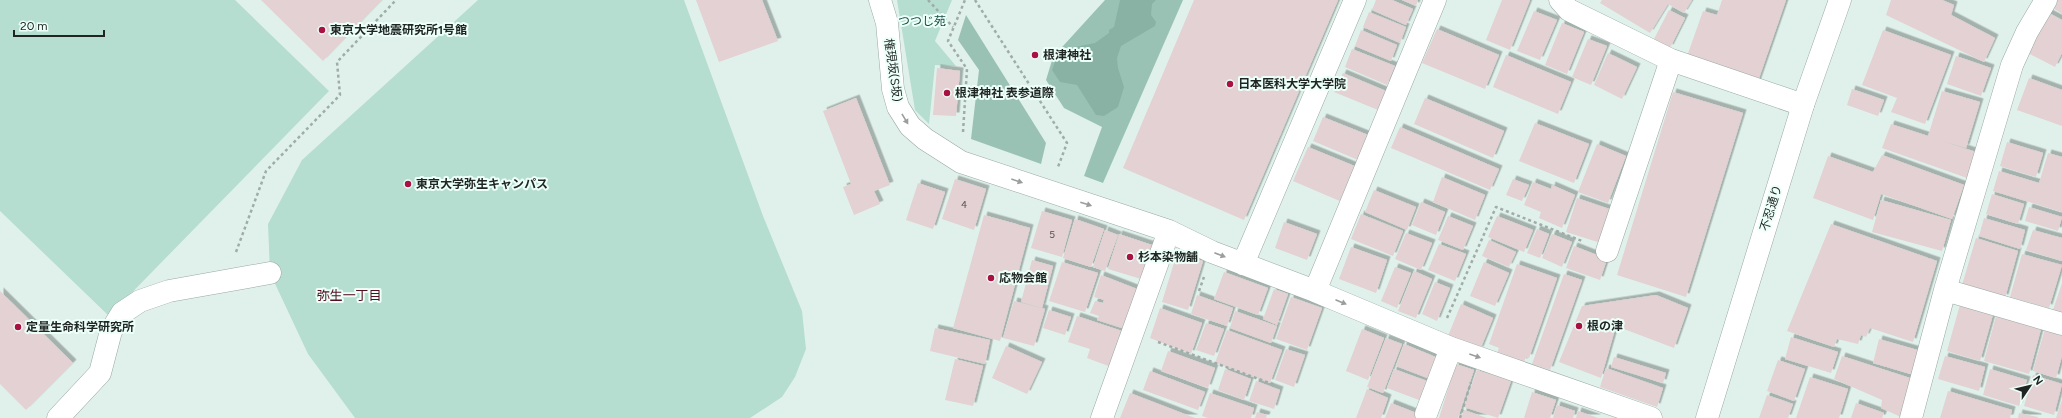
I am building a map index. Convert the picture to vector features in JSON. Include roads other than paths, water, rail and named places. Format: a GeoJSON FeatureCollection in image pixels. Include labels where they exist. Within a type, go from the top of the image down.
{"type":"FeatureCollection","features":[{"type":"Feature","properties":{"kind":"street","name":"権現坂(S坂)"},"geometry":{"type":"LineString","coordinates":[[880,0],[887,23],[893,89],[898,107],[910,126],[925,139],[962,162],[1169,231],[1212,252],[1315,291],[1444,345],[1652,418]]}},
{"type":"Feature","properties":{"kind":"street"},"geometry":{"type":"LineString","coordinates":[[1243,264],[1356,0]]}},
{"type":"Feature","properties":{"kind":"street"},"geometry":{"type":"LineString","coordinates":[[1315,291],[1435,0]]}},
{"type":"Feature","properties":{"kind":"street"},"geometry":{"type":"LineString","coordinates":[[1560,0],[1569,10],[1671,60],[1803,105]]}},
{"type":"Feature","properties":{"kind":"street","name":"不忍通り"},"geometry":{"type":"LineString","coordinates":[[1707,418],[1803,105],[1840,0]]}},
{"type":"Feature","properties":{"kind":"street"},"geometry":{"type":"LineString","coordinates":[[1911,418],[1945,290],[2012,64],[2027,32],[2046,0]]}},
{"type":"Feature","properties":{"kind":"street"},"geometry":{"type":"LineString","coordinates":[[1608,251],[1671,60]]}},
{"type":"Feature","properties":{"kind":"street"},"geometry":{"type":"LineString","coordinates":[[1102,418],[1169,231]]}},
{"type":"Feature","properties":{"kind":"street"},"geometry":{"type":"LineString","coordinates":[[58,418],[100,373],[111,331],[122,313],[140,301],[170,290],[270,273]]}},
{"type":"Feature","properties":{"kind":"street"},"geometry":{"type":"LineString","coordinates":[[1945,290],[2062,324]]}},
{"type":"Feature","properties":{"kind":"street"},"geometry":{"type":"LineString","coordinates":[[1426,414],[1444,345]]}},
{"type":"Feature","properties":{"kind":"place","name":"東京大学地震研究所1号館"},"geometry":{"type":"Point","coordinates":[322,30]}},
{"type":"Feature","properties":{"kind":"place","name":"根津神社"},"geometry":{"type":"Point","coordinates":[1035,55]}},
{"type":"Feature","properties":{"kind":"place","name":"日本医科大学大学院"},"geometry":{"type":"Point","coordinates":[1230,84]}},
{"type":"Feature","properties":{"kind":"place","name":"根津神社 表参道際"},"geometry":{"type":"Point","coordinates":[947,93]}},
{"type":"Feature","properties":{"kind":"place","name":"東京大学弥生キャンパス"},"geometry":{"type":"Point","coordinates":[408,184]}},
{"type":"Feature","properties":{"kind":"place","name":"杉本染物舗"},"geometry":{"type":"Point","coordinates":[1130,257]}},
{"type":"Feature","properties":{"kind":"place","name":"応物会館"},"geometry":{"type":"Point","coordinates":[991,278]}},
{"type":"Feature","properties":{"kind":"place","name":"根の津"},"geometry":{"type":"Point","coordinates":[1579,326]}},
{"type":"Feature","properties":{"kind":"place","name":"定量生命科学研究所"},"geometry":{"type":"Point","coordinates":[18,327]}},
{"type":"Feature","properties":{"kind":"district","name":"弥生一丁目"},"geometry":{"type":"Point","coordinates":[349,295]}},
{"type":"Feature","properties":{"kind":"park label","name":"つつじ苑"},"geometry":{"type":"Point","coordinates":[922,21]}}]}
